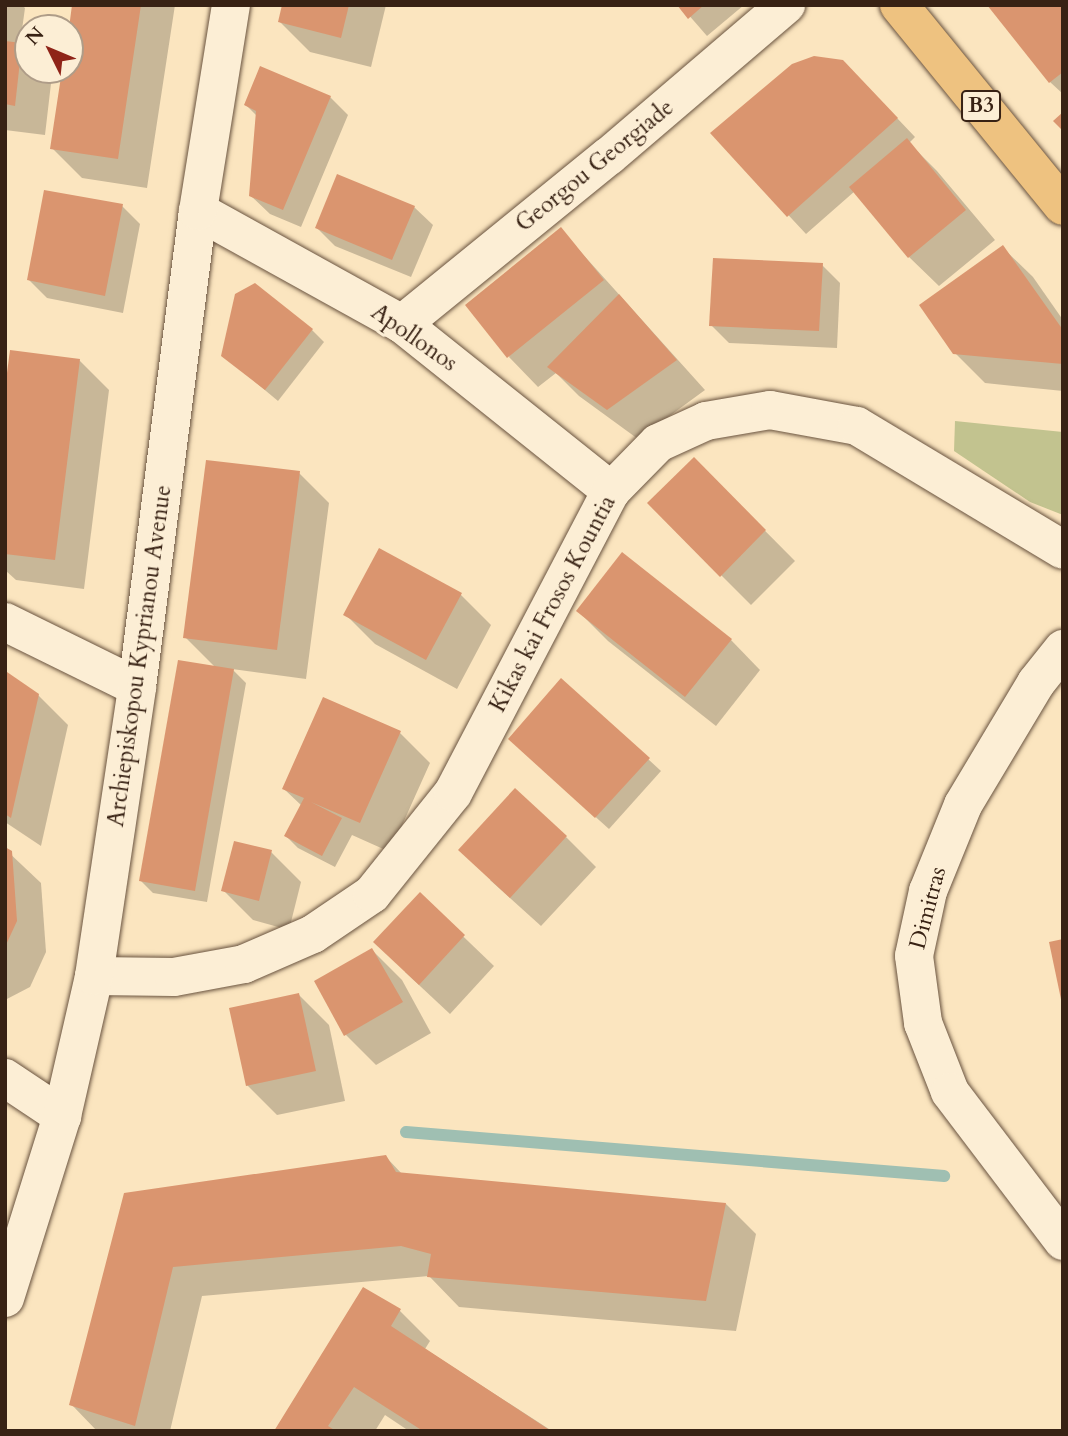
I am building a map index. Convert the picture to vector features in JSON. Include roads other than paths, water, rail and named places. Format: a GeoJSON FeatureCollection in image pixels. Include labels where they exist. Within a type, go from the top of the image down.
{"type":"FeatureCollection","features":[{"type":"Feature","properties":{"kind":"main road","name":"B3"},"geometry":{"type":"LineString","coordinates":[[899,5],[1063,206]]}},
{"type":"Feature","properties":{"kind":"street","name":"Archiepiskopou Kyprianou Avenue"},"geometry":{"type":"LineString","coordinates":[[5,1298],[62,1116],[94,976],[137,687],[198,211],[231,5]]}},
{"type":"Feature","properties":{"kind":"street","name":"Georgou Georgiade"},"geometry":{"type":"LineString","coordinates":[[402,324],[609,156],[786,5]]}},
{"type":"Feature","properties":{"kind":"street","name":"Apollonos"},"geometry":{"type":"LineString","coordinates":[[198,211],[402,324],[611,491]]}},
{"type":"Feature","properties":{"kind":"street","name":"Kikas kai Frosos Kountia"},"geometry":{"type":"LineString","coordinates":[[94,976],[174,977],[244,964],[313,934],[372,894],[453,793],[611,491],[658,443],[706,421],[771,410],[857,426],[1063,550]]}},
{"type":"Feature","properties":{"kind":"street"},"geometry":{"type":"LineString","coordinates":[[5,622],[137,687]]}},
{"type":"Feature","properties":{"kind":"street","name":"Dimitras"},"geometry":{"type":"LineString","coordinates":[[1063,649],[1036,683],[962,805],[929,891],[914,956],[923,1023],[950,1092],[1063,1241]]}},
{"type":"Feature","properties":{"kind":"street"},"geometry":{"type":"LineString","coordinates":[[5,1078],[62,1116]]}},
{"type":"Feature","properties":{"kind":"waterway"},"geometry":{"type":"LineString","coordinates":[[406,1132],[944,1176]]}}]}
